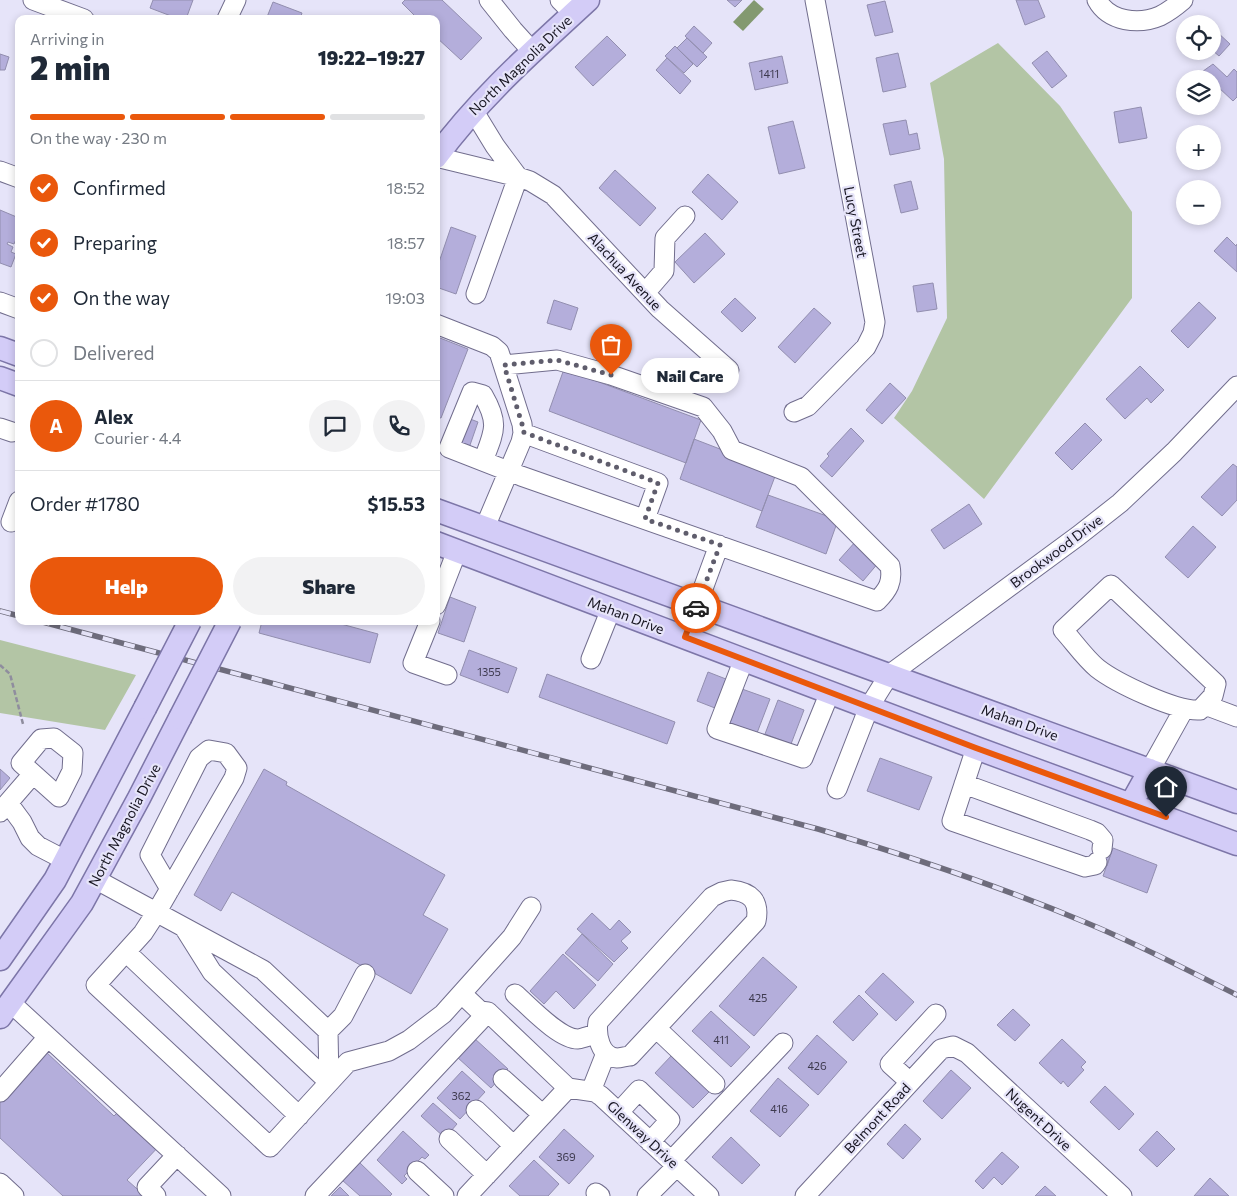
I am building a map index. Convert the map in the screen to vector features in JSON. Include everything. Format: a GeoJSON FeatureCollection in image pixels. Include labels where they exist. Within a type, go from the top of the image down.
{"type":"FeatureCollection","features":[{"type":"Feature","properties":{"kind":"main road","name":"North Magnolia Drive"},"geometry":{"type":"LineString","coordinates":[[440,152],[473,110],[500,80],[532,51],[574,4]]}},
{"type":"Feature","properties":{"kind":"main road"},"geometry":{"type":"LineString","coordinates":[[0,348],[15,354]]}},
{"type":"Feature","properties":{"kind":"main road"},"geometry":{"type":"LineString","coordinates":[[0,378],[15,384]]}},
{"type":"Feature","properties":{"kind":"main road","name":"Mahan Drive"},"geometry":{"type":"LineString","coordinates":[[440,511],[1237,802]]}},
{"type":"Feature","properties":{"kind":"main road","name":"Mahan Drive"},"geometry":{"type":"LineString","coordinates":[[440,544],[976,748],[1237,844]]}},
{"type":"Feature","properties":{"kind":"main road"},"geometry":{"type":"LineString","coordinates":[[685,637],[697,605]]}},
{"type":"Feature","properties":{"kind":"main road"},"geometry":{"type":"LineString","coordinates":[[0,959],[55,880],[188,625]]}},
{"type":"Feature","properties":{"kind":"main road","name":"North Magnolia Drive"},"geometry":{"type":"LineString","coordinates":[[5,1010],[82,903],[139,798],[228,625]]}},
{"type":"Feature","properties":{"kind":"main road"},"geometry":{"type":"LineString","coordinates":[[1131,804],[1150,770]]}},
{"type":"Feature","properties":{"kind":"main road"},"geometry":{"type":"LineString","coordinates":[[65,860],[95,879]]}},
{"type":"Feature","properties":{"kind":"street"},"geometry":{"type":"LineString","coordinates":[[33,0],[73,15]]}},
{"type":"Feature","properties":{"kind":"street"},"geometry":{"type":"LineString","coordinates":[[229,15],[236,0]]}},
{"type":"Feature","properties":{"kind":"street"},"geometry":{"type":"LineString","coordinates":[[490,0],[532,51]]}},
{"type":"Feature","properties":{"kind":"street","name":"Lucy Street"},"geometry":{"type":"LineString","coordinates":[[794,412],[808,406],[866,346],[873,333],[875,322],[815,0]]}},
{"type":"Feature","properties":{"kind":"street"},"geometry":{"type":"LineString","coordinates":[[1097,0],[1109,14],[1119,19],[1138,21],[1161,15],[1183,0]]}},
{"type":"Feature","properties":{"kind":"street","name":"Alachua Avenue"},"geometry":{"type":"LineString","coordinates":[[473,110],[495,146],[518,177]]}},
{"type":"Feature","properties":{"kind":"street","name":"Alachua Avenue"},"geometry":{"type":"LineString","coordinates":[[440,158],[518,177],[530,181],[553,195],[685,333],[729,370]]}},
{"type":"Feature","properties":{"kind":"street"},"geometry":{"type":"LineString","coordinates":[[0,171],[15,177]]}},
{"type":"Feature","properties":{"kind":"street"},"geometry":{"type":"LineString","coordinates":[[476,294],[518,177]]}},
{"type":"Feature","properties":{"kind":"street"},"geometry":{"type":"LineString","coordinates":[[645,292],[664,271],[665,238],[685,216]]}},
{"type":"Feature","properties":{"kind":"street"},"geometry":{"type":"LineString","coordinates":[[0,302],[15,308]]}},
{"type":"Feature","properties":{"kind":"street"},"geometry":{"type":"LineString","coordinates":[[440,326],[492,346],[499,352],[522,424],[521,442],[485,527]]}},
{"type":"Feature","properties":{"kind":"street"},"geometry":{"type":"LineString","coordinates":[[482,461],[494,432],[493,416],[484,398],[483,395],[472,392],[449,448],[509,472],[878,602],[888,590],[892,575],[890,566],[801,477],[732,450],[722,432],[703,407],[611,375],[557,360],[506,372],[484,398]]}},
{"type":"Feature","properties":{"kind":"street","name":"Brookwood Drive"},"geometry":{"type":"LineString","coordinates":[[837,789],[869,706],[890,675],[1078,536],[1120,502],[1174,452],[1237,386]]}},
{"type":"Feature","properties":{"kind":"street"},"geometry":{"type":"LineString","coordinates":[[523,432],[658,483],[645,519]]}},
{"type":"Feature","properties":{"kind":"street"},"geometry":{"type":"LineString","coordinates":[[11,522],[15,512]]}},
{"type":"Feature","properties":{"kind":"street"},"geometry":{"type":"LineString","coordinates":[[697,605],[720,545]]}},
{"type":"Feature","properties":{"kind":"street"},"geometry":{"type":"LineString","coordinates":[[440,595],[458,551]]}},
{"type":"Feature","properties":{"kind":"street"},"geometry":{"type":"LineString","coordinates":[[1111,585],[1216,684],[1213,696],[1205,705],[1200,710],[1192,711],[1176,707],[1123,684],[1097,668],[1063,630],[1111,585]]}},
{"type":"Feature","properties":{"kind":"street"},"geometry":{"type":"LineString","coordinates":[[592,659],[611,609]]}},
{"type":"Feature","properties":{"kind":"street"},"geometry":{"type":"LineString","coordinates":[[428,625],[413,663],[447,674]]}},
{"type":"Feature","properties":{"kind":"street"},"geometry":{"type":"LineString","coordinates":[[744,659],[717,729],[803,758],[830,692]]}},
{"type":"Feature","properties":{"kind":"street"},"geometry":{"type":"LineString","coordinates":[[1205,705],[1237,717]]}},
{"type":"Feature","properties":{"kind":"street"},"geometry":{"type":"LineString","coordinates":[[1150,770],[1184,709]]}},
{"type":"Feature","properties":{"kind":"street"},"geometry":{"type":"LineString","coordinates":[[964,784],[1090,830],[1103,840],[1095,866],[1085,867],[952,821],[964,784],[976,748]]}},
{"type":"Feature","properties":{"kind":"street"},"geometry":{"type":"LineString","coordinates":[[170,889],[150,855],[199,758],[209,750],[226,753],[237,768],[234,778],[170,889],[156,913],[142,933],[96,986],[270,1147],[348,1062],[389,1051],[409,1040],[443,1014],[512,937],[531,907]]}},
{"type":"Feature","properties":{"kind":"street"},"geometry":{"type":"LineString","coordinates":[[33,774],[4,808],[22,822],[30,838],[38,846],[65,860]]}},
{"type":"Feature","properties":{"kind":"street"},"geometry":{"type":"LineString","coordinates":[[95,879],[263,970],[328,1031],[329,1082]]}},
{"type":"Feature","properties":{"kind":"street"},"geometry":{"type":"LineString","coordinates":[[731,890],[740,891],[750,896],[756,903],[758,912],[756,921],[656,1028],[630,1056],[616,1058],[606,1053],[599,1044],[597,1034],[598,1022],[712,897],[731,890]]}},
{"type":"Feature","properties":{"kind":"street"},"geometry":{"type":"LineString","coordinates":[[185,928],[212,972],[329,1082]]}},
{"type":"Feature","properties":{"kind":"street"},"geometry":{"type":"LineString","coordinates":[[126,952],[299,1116]]}},
{"type":"Feature","properties":{"kind":"street"},"geometry":{"type":"LineString","coordinates":[[328,1031],[344,1016],[365,974]]}},
{"type":"Feature","properties":{"kind":"street"},"geometry":{"type":"LineString","coordinates":[[465,990],[480,1011],[488,1012],[568,1088],[467,1196]]}},
{"type":"Feature","properties":{"kind":"street"},"geometry":{"type":"LineString","coordinates":[[516,994],[558,1031],[567,1036],[577,1039],[597,1034]]}},
{"type":"Feature","properties":{"kind":"street"},"geometry":{"type":"LineString","coordinates":[[5,1010],[48,1037],[221,1196]]}},
{"type":"Feature","properties":{"kind":"street"},"geometry":{"type":"LineString","coordinates":[[315,1196],[488,1012]]}},
{"type":"Feature","properties":{"kind":"street"},"geometry":{"type":"LineString","coordinates":[[910,1082],[890,1064],[936,1014]]}},
{"type":"Feature","properties":{"kind":"street"},"geometry":{"type":"LineString","coordinates":[[656,1028],[716,1084]]}},
{"type":"Feature","properties":{"kind":"street"},"geometry":{"type":"LineString","coordinates":[[0,1092],[48,1037]]}},
{"type":"Feature","properties":{"kind":"street"},"geometry":{"type":"LineString","coordinates":[[914,1037],[935,1056]]}},
{"type":"Feature","properties":{"kind":"street"},"geometry":{"type":"LineString","coordinates":[[647,1196],[674,1163],[783,1043]]}},
{"type":"Feature","properties":{"kind":"street","name":"Belmont Road"},"geometry":{"type":"LineString","coordinates":[[805,1196],[941,1049],[953,1046]]}},
{"type":"Feature","properties":{"kind":"street","name":"Nugent Drive"},"geometry":{"type":"LineString","coordinates":[[953,1046],[967,1052],[1122,1196]]}},
{"type":"Feature","properties":{"kind":"street"},"geometry":{"type":"LineString","coordinates":[[591,1091],[606,1053]]}},
{"type":"Feature","properties":{"kind":"street"},"geometry":{"type":"LineString","coordinates":[[503,1079],[543,1115]]}},
{"type":"Feature","properties":{"kind":"street","name":"Glenway Drive"},"geometry":{"type":"LineString","coordinates":[[568,1088],[591,1091],[601,1096],[710,1196]]}},
{"type":"Feature","properties":{"kind":"street"},"geometry":{"type":"LineString","coordinates":[[619,1112],[639,1090],[670,1120],[650,1142]]}},
{"type":"Feature","properties":{"kind":"street"},"geometry":{"type":"LineString","coordinates":[[476,1110],[514,1146]]}},
{"type":"Feature","properties":{"kind":"street"},"geometry":{"type":"LineString","coordinates":[[449,1139],[487,1174]]}},
{"type":"Feature","properties":{"kind":"street"},"geometry":{"type":"LineString","coordinates":[[156,1196],[147,1187],[177,1155]]}},
{"type":"Feature","properties":{"kind":"street"},"geometry":{"type":"LineString","coordinates":[[417,1171],[444,1196]]}},
{"type":"Feature","properties":{"kind":"street"},"geometry":{"type":"LineString","coordinates":[[0,1183],[14,1196]]}},
{"type":"Feature","properties":{"kind":"path"},"geometry":{"type":"LineString","coordinates":[[0,665],[10,674],[23,724]]}},
{"type":"Feature","properties":{"kind":"shaded area"},"geometry":{"type":"Polygon","coordinates":[[[754,0],[764,9],[743,31],[733,22],[754,0]]]}},
{"type":"Feature","properties":{"kind":"shaded area"},"geometry":{"type":"Polygon","coordinates":[[[998,43],[1060,106],[1132,212],[1132,298],[984,499],[894,418],[912,391],[947,318],[944,159],[930,83],[998,43]]]}},
{"type":"Feature","properties":{"kind":"shaded area"},"geometry":{"type":"Polygon","coordinates":[[[0,640],[136,675],[105,730],[0,713],[0,640]]]}},
{"type":"Feature","properties":{"kind":"building"},"geometry":{"type":"Polygon","coordinates":[[[153,0],[193,0],[187,15],[168,15],[150,8],[153,0]]]}},
{"type":"Feature","properties":{"kind":"building"},"geometry":{"type":"Polygon","coordinates":[[[405,0],[442,0],[482,38],[461,60],[440,41],[440,15],[414,15],[402,3],[405,0]]]}},
{"type":"Feature","properties":{"kind":"building"},"geometry":{"type":"Polygon","coordinates":[[[727,0],[742,0],[735,7],[727,0]]]}},
{"type":"Feature","properties":{"kind":"building"},"geometry":{"type":"Polygon","coordinates":[[[1016,0],[1038,0],[1045,17],[1025,25],[1016,0]]]}},
{"type":"Feature","properties":{"kind":"building"},"geometry":{"type":"Polygon","coordinates":[[[885,1],[893,32],[875,36],[867,5],[885,1]]]}},
{"type":"Feature","properties":{"kind":"building"},"geometry":{"type":"Polygon","coordinates":[[[273,2],[302,13],[301,15],[268,15],[273,2]]]}},
{"type":"Feature","properties":{"kind":"building"},"geometry":{"type":"Polygon","coordinates":[[[694,26],[712,43],[703,53],[685,36],[694,26]]]}},
{"type":"Feature","properties":{"kind":"building"},"geometry":{"type":"Polygon","coordinates":[[[607,36],[626,55],[593,86],[575,67],[607,36]]]}},
{"type":"Feature","properties":{"kind":"building"},"geometry":{"type":"Polygon","coordinates":[[[1221,36],[1230,44],[1221,54],[1221,36]]]}},
{"type":"Feature","properties":{"kind":"building"},"geometry":{"type":"Polygon","coordinates":[[[687,38],[707,57],[697,67],[677,48],[687,38]]]}},
{"type":"Feature","properties":{"kind":"building"},"geometry":{"type":"Polygon","coordinates":[[[675,46],[693,64],[684,73],[665,56],[675,46]]]}},
{"type":"Feature","properties":{"kind":"building"},"geometry":{"type":"Polygon","coordinates":[[[1047,51],[1067,76],[1052,88],[1032,63],[1047,51]]]}},
{"type":"Feature","properties":{"kind":"building"},"geometry":{"type":"Polygon","coordinates":[[[898,53],[906,87],[883,92],[876,58],[898,53]]]}},
{"type":"Feature","properties":{"kind":"building"},"geometry":{"type":"Polygon","coordinates":[[[0,54],[9,57],[5,70],[0,70],[0,54]]]}},
{"type":"Feature","properties":{"kind":"building"},"geometry":{"type":"Polygon","coordinates":[[[782,56],[788,83],[755,90],[749,63],[782,56]]]}},
{"type":"Feature","properties":{"kind":"building"},"geometry":{"type":"Polygon","coordinates":[[[667,58],[691,81],[680,94],[656,70],[667,58]]]}},
{"type":"Feature","properties":{"kind":"building"},"geometry":{"type":"Polygon","coordinates":[[[1213,64],[1219,70],[1205,70],[1213,64]]]}},
{"type":"Feature","properties":{"kind":"building"},"geometry":{"type":"Polygon","coordinates":[[[1234,69],[1237,72],[1237,97],[1233,101],[1221,90],[1221,71],[1227,77],[1234,69]]]}},
{"type":"Feature","properties":{"kind":"building"},"geometry":{"type":"Polygon","coordinates":[[[1141,107],[1147,138],[1119,143],[1114,112],[1141,107]]]}},
{"type":"Feature","properties":{"kind":"building"},"geometry":{"type":"Polygon","coordinates":[[[906,120],[909,135],[917,133],[920,149],[890,155],[883,124],[906,120]]]}},
{"type":"Feature","properties":{"kind":"building"},"geometry":{"type":"Polygon","coordinates":[[[793,121],[805,168],[779,174],[768,127],[793,121]]]}},
{"type":"Feature","properties":{"kind":"building"},"geometry":{"type":"Polygon","coordinates":[[[615,170],[656,208],[640,226],[599,188],[615,170]]]}},
{"type":"Feature","properties":{"kind":"building"},"geometry":{"type":"Polygon","coordinates":[[[708,174],[738,202],[722,220],[692,192],[708,174]]]}},
{"type":"Feature","properties":{"kind":"building"},"geometry":{"type":"Polygon","coordinates":[[[911,181],[918,209],[901,213],[894,185],[911,181]]]}},
{"type":"Feature","properties":{"kind":"building"},"geometry":{"type":"Polygon","coordinates":[[[0,210],[15,216],[15,242],[14,244],[8,242],[7,244],[13,247],[11,252],[15,254],[15,257],[11,267],[0,263],[0,210]]]}},
{"type":"Feature","properties":{"kind":"building"},"geometry":{"type":"Polygon","coordinates":[[[451,227],[476,236],[456,294],[440,288],[440,259],[451,227]]]}},
{"type":"Feature","properties":{"kind":"building"},"geometry":{"type":"Polygon","coordinates":[[[705,233],[725,254],[694,283],[675,262],[705,233]]]}},
{"type":"Feature","properties":{"kind":"building"},"geometry":{"type":"Polygon","coordinates":[[[1227,237],[1236,246],[1237,244],[1237,272],[1214,251],[1227,237]]]}},
{"type":"Feature","properties":{"kind":"building"},"geometry":{"type":"Polygon","coordinates":[[[933,283],[937,309],[917,312],[913,286],[933,283]]]}},
{"type":"Feature","properties":{"kind":"building"},"geometry":{"type":"Polygon","coordinates":[[[735,298],[756,318],[742,332],[721,312],[735,298]]]}},
{"type":"Feature","properties":{"kind":"building"},"geometry":{"type":"Polygon","coordinates":[[[554,300],[578,308],[571,330],[547,323],[554,300]]]}},
{"type":"Feature","properties":{"kind":"building"},"geometry":{"type":"Polygon","coordinates":[[[1199,302],[1216,318],[1188,348],[1171,331],[1199,302]]]}},
{"type":"Feature","properties":{"kind":"building"},"geometry":{"type":"Polygon","coordinates":[[[814,308],[831,323],[795,363],[778,347],[814,308]]]}},
{"type":"Feature","properties":{"kind":"building"},"geometry":{"type":"Polygon","coordinates":[[[440,338],[468,349],[440,418],[440,338]]]}},
{"type":"Feature","properties":{"kind":"building"},"geometry":{"type":"Polygon","coordinates":[[[1140,366],[1164,390],[1151,403],[1147,398],[1125,419],[1106,399],[1140,366]]]}},
{"type":"Feature","properties":{"kind":"building"},"geometry":{"type":"Polygon","coordinates":[[[564,369],[701,420],[686,463],[549,411],[564,369]]]}},
{"type":"Feature","properties":{"kind":"building"},"geometry":{"type":"Polygon","coordinates":[[[890,383],[906,398],[882,424],[866,410],[890,383]]]}},
{"type":"Feature","properties":{"kind":"building"},"geometry":{"type":"Polygon","coordinates":[[[465,417],[478,422],[469,448],[455,443],[465,417]]]}},
{"type":"Feature","properties":{"kind":"building"},"geometry":{"type":"Polygon","coordinates":[[[1085,423],[1102,440],[1072,470],[1055,453],[1085,423]]]}},
{"type":"Feature","properties":{"kind":"building"},"geometry":{"type":"Polygon","coordinates":[[[851,428],[864,441],[832,477],[820,466],[829,456],[827,454],[851,428]]]}},
{"type":"Feature","properties":{"kind":"building"},"geometry":{"type":"Polygon","coordinates":[[[694,439],[777,471],[762,511],[680,479],[694,439]]]}},
{"type":"Feature","properties":{"kind":"building"},"geometry":{"type":"Polygon","coordinates":[[[1233,464],[1237,467],[1237,500],[1222,516],[1201,497],[1233,464]]]}},
{"type":"Feature","properties":{"kind":"building"},"geometry":{"type":"Polygon","coordinates":[[[768,495],[838,520],[826,554],[756,527],[768,495]]]}},
{"type":"Feature","properties":{"kind":"building"},"geometry":{"type":"Polygon","coordinates":[[[969,504],[982,524],[944,549],[931,530],[969,504]]]}},
{"type":"Feature","properties":{"kind":"building"},"geometry":{"type":"Polygon","coordinates":[[[1193,526],[1216,547],[1188,578],[1165,557],[1193,526]]]}},
{"type":"Feature","properties":{"kind":"building"},"geometry":{"type":"Polygon","coordinates":[[[856,541],[879,562],[863,581],[839,560],[856,541]]]}},
{"type":"Feature","properties":{"kind":"building"},"geometry":{"type":"Polygon","coordinates":[[[450,597],[476,607],[464,642],[438,633],[450,597]]]}},
{"type":"Feature","properties":{"kind":"building"},"geometry":{"type":"Polygon","coordinates":[[[261,625],[345,625],[378,634],[370,663],[259,633],[261,625]]]}},
{"type":"Feature","properties":{"kind":"building"},"geometry":{"type":"Polygon","coordinates":[[[469,650],[517,668],[508,693],[460,675],[469,650]]]}},
{"type":"Feature","properties":{"kind":"building"},"geometry":{"type":"Polygon","coordinates":[[[708,672],[731,681],[720,710],[697,701],[708,672]]]}},
{"type":"Feature","properties":{"kind":"building"},"geometry":{"type":"Polygon","coordinates":[[[547,674],[675,722],[667,744],[539,697],[547,674]]]}},
{"type":"Feature","properties":{"kind":"building"},"geometry":{"type":"Polygon","coordinates":[[[742,689],[770,699],[757,733],[730,723],[742,689]]]}},
{"type":"Feature","properties":{"kind":"building"},"geometry":{"type":"Polygon","coordinates":[[[778,700],[804,710],[791,744],[765,734],[778,700]]]}},
{"type":"Feature","properties":{"kind":"building"},"geometry":{"type":"Polygon","coordinates":[[[880,758],[932,777],[919,810],[867,791],[880,758]]]}},
{"type":"Feature","properties":{"kind":"building"},"geometry":{"type":"Polygon","coordinates":[[[0,769],[10,778],[0,790],[0,769]]]}},
{"type":"Feature","properties":{"kind":"building"},"geometry":{"type":"Polygon","coordinates":[[[264,769],[287,782],[286,785],[445,875],[423,915],[448,929],[411,994],[232,892],[221,911],[194,895],[264,769]]]}},
{"type":"Feature","properties":{"kind":"building"},"geometry":{"type":"Polygon","coordinates":[[[1113,848],[1157,865],[1147,893],[1103,876],[1113,848]]]}},
{"type":"Feature","properties":{"kind":"building"},"geometry":{"type":"Polygon","coordinates":[[[1101,849],[1111,853],[1107,866],[1095,862],[1101,849]]]}},
{"type":"Feature","properties":{"kind":"building"},"geometry":{"type":"Polygon","coordinates":[[[592,913],[610,930],[619,920],[631,932],[621,941],[628,948],[614,962],[577,929],[592,913]]]}},
{"type":"Feature","properties":{"kind":"building"},"geometry":{"type":"Polygon","coordinates":[[[582,934],[613,964],[598,981],[565,953],[582,934]]]}},
{"type":"Feature","properties":{"kind":"building"},"geometry":{"type":"Polygon","coordinates":[[[563,954],[596,985],[574,1009],[556,991],[544,1004],[530,991],[563,954]]]}},
{"type":"Feature","properties":{"kind":"building"},"geometry":{"type":"Polygon","coordinates":[[[763,957],[797,987],[754,1036],[719,1006],[763,957]]]}},
{"type":"Feature","properties":{"kind":"building"},"geometry":{"type":"Polygon","coordinates":[[[883,973],[914,1002],[896,1021],[865,992],[883,973]]]}},
{"type":"Feature","properties":{"kind":"building"},"geometry":{"type":"Polygon","coordinates":[[[859,995],[878,1014],[853,1041],[833,1022],[859,995]]]}},
{"type":"Feature","properties":{"kind":"building"},"geometry":{"type":"Polygon","coordinates":[[[1013,1009],[1030,1025],[1015,1041],[997,1025],[1013,1009]]]}},
{"type":"Feature","properties":{"kind":"building"},"geometry":{"type":"Polygon","coordinates":[[[711,1011],[750,1047],[731,1067],[692,1031],[711,1011]]]}},
{"type":"Feature","properties":{"kind":"building"},"geometry":{"type":"Polygon","coordinates":[[[817,1035],[847,1062],[818,1095],[788,1068],[817,1035]]]}},
{"type":"Feature","properties":{"kind":"building"},"geometry":{"type":"Polygon","coordinates":[[[474,1038],[508,1069],[491,1088],[457,1057],[474,1038]]]}},
{"type":"Feature","properties":{"kind":"building"},"geometry":{"type":"Polygon","coordinates":[[[1062,1039],[1086,1062],[1081,1067],[1084,1070],[1068,1087],[1063,1081],[1061,1084],[1039,1063],[1062,1039]]]}},
{"type":"Feature","properties":{"kind":"building"},"geometry":{"type":"Polygon","coordinates":[[[45,1051],[114,1116],[123,1107],[162,1143],[127,1180],[145,1196],[63,1196],[0,1138],[0,1099],[45,1051]]]}},
{"type":"Feature","properties":{"kind":"building"},"geometry":{"type":"Polygon","coordinates":[[[672,1055],[710,1091],[693,1108],[655,1073],[672,1055]]]}},
{"type":"Feature","properties":{"kind":"building"},"geometry":{"type":"Polygon","coordinates":[[[951,1070],[971,1088],[942,1119],[923,1101],[951,1070]]]}},
{"type":"Feature","properties":{"kind":"building"},"geometry":{"type":"Polygon","coordinates":[[[462,1071],[485,1092],[460,1119],[437,1098],[462,1071]]]}},
{"type":"Feature","properties":{"kind":"building"},"geometry":{"type":"Polygon","coordinates":[[[778,1078],[809,1105],[780,1137],[750,1111],[778,1078]]]}},
{"type":"Feature","properties":{"kind":"building"},"geometry":{"type":"Polygon","coordinates":[[[1105,1086],[1134,1114],[1119,1130],[1090,1102],[1105,1086]]]}},
{"type":"Feature","properties":{"kind":"building"},"geometry":{"type":"Polygon","coordinates":[[[433,1103],[457,1124],[445,1138],[421,1116],[433,1103]]]}},
{"type":"Feature","properties":{"kind":"building"},"geometry":{"type":"Polygon","coordinates":[[[905,1124],[921,1139],[903,1159],[887,1144],[905,1124]]]}},
{"type":"Feature","properties":{"kind":"building"},"geometry":{"type":"Polygon","coordinates":[[[564,1129],[594,1156],[569,1184],[539,1157],[564,1129]]]}},
{"type":"Feature","properties":{"kind":"building"},"geometry":{"type":"Polygon","coordinates":[[[403,1131],[429,1155],[425,1159],[422,1157],[404,1176],[407,1179],[402,1184],[377,1160],[403,1131]]]}},
{"type":"Feature","properties":{"kind":"building"},"geometry":{"type":"Polygon","coordinates":[[[1157,1131],[1175,1149],[1157,1167],[1139,1150],[1157,1131]]]}},
{"type":"Feature","properties":{"kind":"building"},"geometry":{"type":"Polygon","coordinates":[[[731,1137],[760,1165],[742,1184],[712,1157],[731,1137]]]}},
{"type":"Feature","properties":{"kind":"building"},"geometry":{"type":"Polygon","coordinates":[[[1002,1152],[1019,1167],[1002,1185],[994,1177],[983,1189],[975,1181],[1002,1152]]]}},
{"type":"Feature","properties":{"kind":"building"},"geometry":{"type":"Polygon","coordinates":[[[534,1160],[559,1184],[548,1196],[520,1196],[509,1186],[534,1160]]]}},
{"type":"Feature","properties":{"kind":"building"},"geometry":{"type":"Polygon","coordinates":[[[359,1162],[392,1194],[390,1196],[360,1196],[342,1180],[359,1162]]]}},
{"type":"Feature","properties":{"kind":"building"},"geometry":{"type":"Polygon","coordinates":[[[1210,1178],[1229,1196],[1194,1196],[1210,1178]]]}},
{"type":"Feature","properties":{"kind":"building"},"geometry":{"type":"Polygon","coordinates":[[[1045,1186],[1056,1196],[1035,1196],[1045,1186]]]}},
{"type":"Feature","properties":{"kind":"building"},"geometry":{"type":"Polygon","coordinates":[[[340,1187],[349,1196],[331,1196],[340,1187]]]}},
{"type":"Feature","properties":{"kind":"railway"},"geometry":{"type":"LineString","coordinates":[[0,611],[15,615]]}},
{"type":"Feature","properties":{"kind":"railway"},"geometry":{"type":"LineString","coordinates":[[54,625],[818,829],[886,850],[954,872],[1054,909],[1144,948],[1237,995]]}},
{"type":"Feature","properties":{"kind":"way so far"},"geometry":{"type":"LineString","coordinates":[[611,375],[557,360],[504,365],[523,432],[658,483],[645,519],[720,545],[696,608]]}},
{"type":"Feature","properties":{"kind":"place","name":"Nail Care"},"geometry":{"type":"Point","coordinates":[611,375]}},
{"type":"Feature","properties":{"kind":"route"},"geometry":{"type":"LineString","coordinates":[[696,608],[685,637],[976,748],[1166,817]]}}]}
